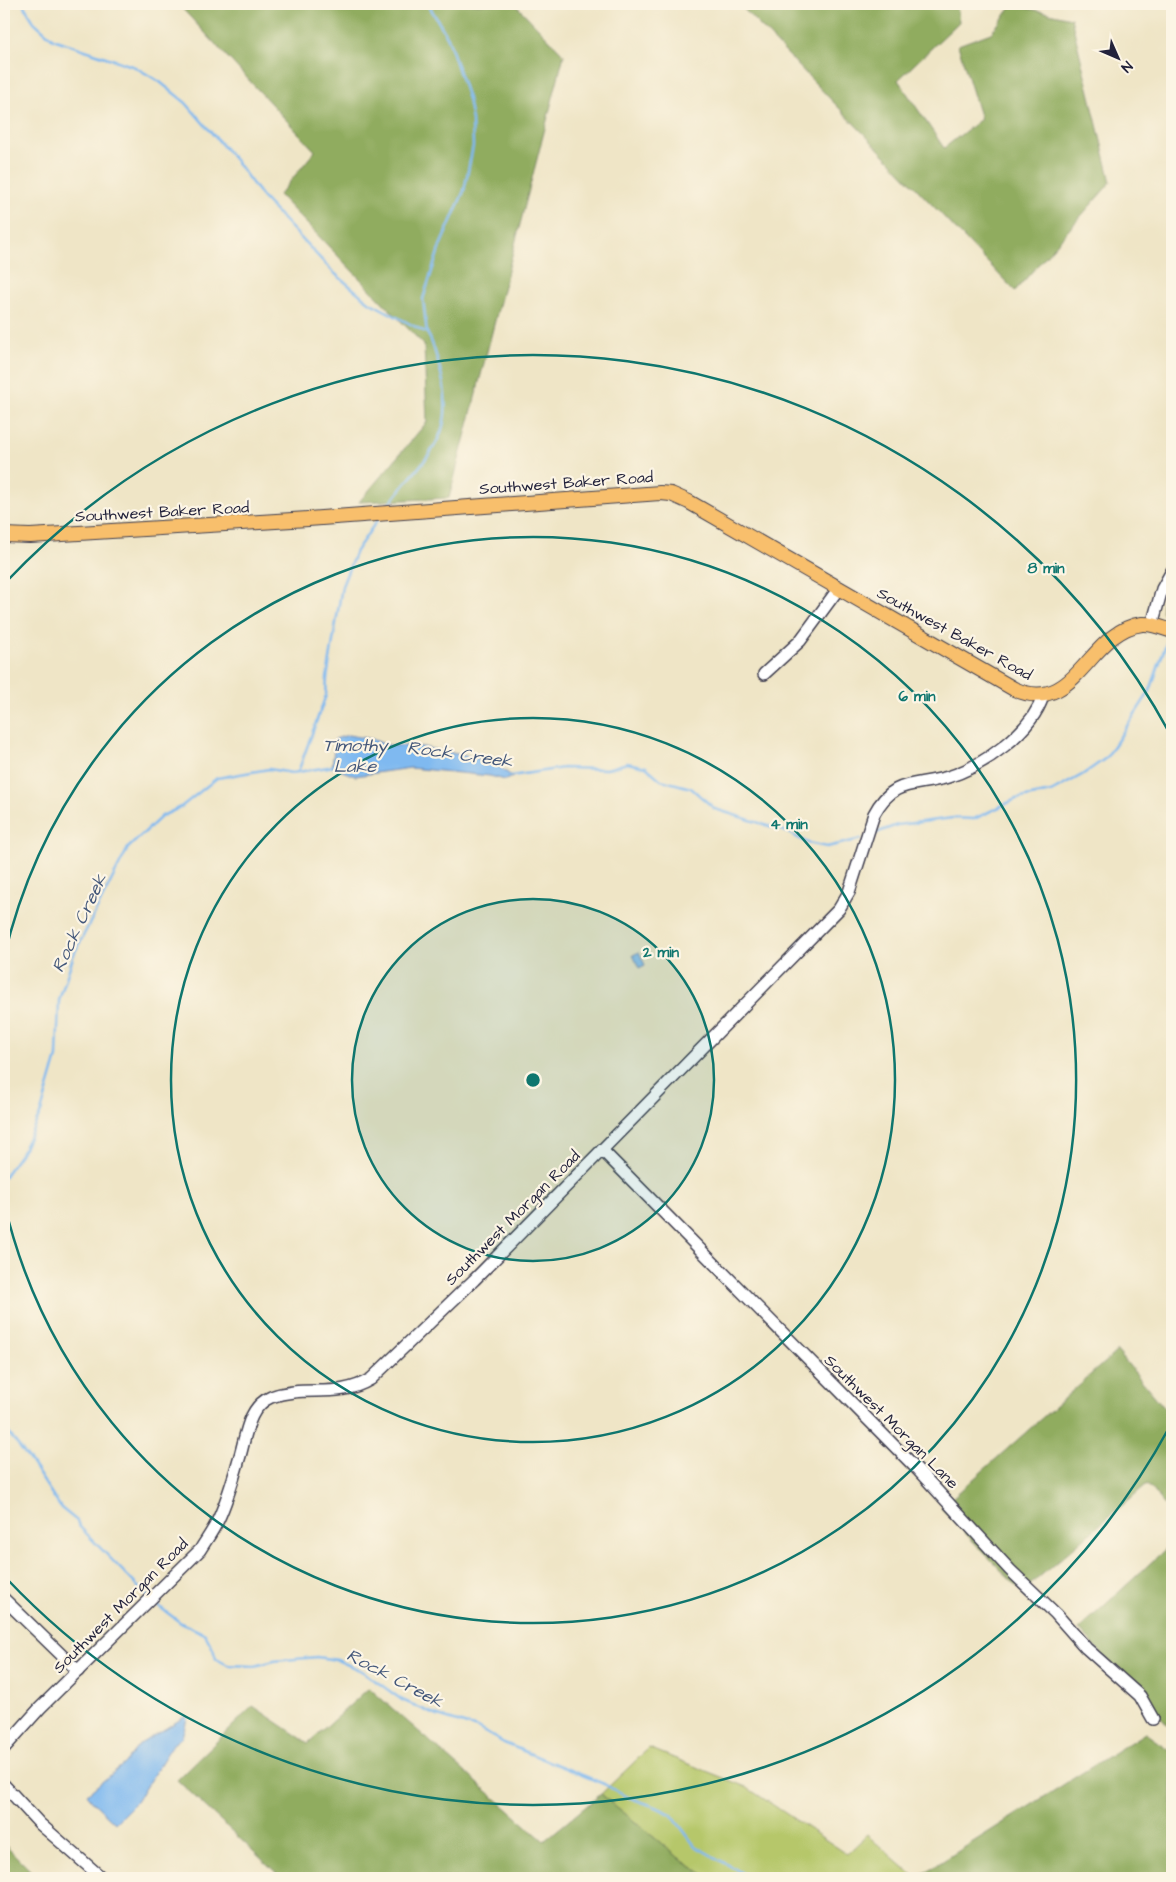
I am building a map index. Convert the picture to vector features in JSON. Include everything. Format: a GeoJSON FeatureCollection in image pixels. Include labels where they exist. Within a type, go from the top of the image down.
{"type":"FeatureCollection","features":[{"type":"Feature","properties":{"kind":"main road","name":"Southwest Baker Road"},"geometry":{"type":"LineString","coordinates":[[4,535],[30,536],[308,519],[660,493],[671,494],[689,502],[1014,689],[1030,694],[1044,696],[1065,684],[1115,636],[1139,625],[1152,625],[1172,631]]}},
{"type":"Feature","properties":{"kind":"street"},"geometry":{"type":"LineString","coordinates":[[1152,625],[1162,589],[1172,570]]}},
{"type":"Feature","properties":{"kind":"street"},"geometry":{"type":"LineString","coordinates":[[764,674],[800,641],[839,588]]}},
{"type":"Feature","properties":{"kind":"street","name":"Southwest Morgan Road"},"geometry":{"type":"LineString","coordinates":[[4,1748],[78,1671],[200,1550],[218,1521],[238,1464],[249,1422],[259,1406],[269,1398],[280,1394],[339,1392],[360,1386],[371,1379],[474,1280],[839,909],[849,892],[874,814],[888,794],[905,785],[946,777],[978,765],[1004,745],[1031,719],[1040,707],[1044,696]]}},
{"type":"Feature","properties":{"kind":"street","name":"Southwest Morgan Lane"},"geometry":{"type":"LineString","coordinates":[[602,1150],[918,1470],[1010,1570],[1056,1614],[1086,1648],[1140,1696],[1153,1719]]}},
{"type":"Feature","properties":{"kind":"street"},"geometry":{"type":"LineString","coordinates":[[4,1599],[78,1671]]}},
{"type":"Feature","properties":{"kind":"street"},"geometry":{"type":"LineString","coordinates":[[4,1785],[40,1824],[102,1878]]}},
{"type":"Feature","properties":{"kind":"green space"},"geometry":{"type":"Polygon","coordinates":[[[178,4],[515,4],[564,55],[449,498],[359,502],[427,422],[424,345],[279,195],[315,151],[178,4]]]}},
{"type":"Feature","properties":{"kind":"green space"},"geometry":{"type":"Polygon","coordinates":[[[739,4],[957,4],[959,22],[898,80],[944,148],[981,119],[958,45],[991,33],[1013,5],[1071,18],[1111,182],[1015,291],[739,4]]]}},
{"type":"Feature","properties":{"kind":"green space"},"geometry":{"type":"Polygon","coordinates":[[[1172,577],[1172,624],[1163,615],[1162,602],[1172,577]]]}},
{"type":"Feature","properties":{"kind":"green space"},"geometry":{"type":"Polygon","coordinates":[[[1117,1351],[1172,1417],[1172,1514],[1147,1484],[1022,1592],[941,1508],[1117,1351]]]}},
{"type":"Feature","properties":{"kind":"green space"},"geometry":{"type":"Polygon","coordinates":[[[1172,1543],[1172,1730],[1079,1629],[1172,1543]]]}},
{"type":"Feature","properties":{"kind":"green space"},"geometry":{"type":"Polygon","coordinates":[[[369,1688],[544,1841],[601,1794],[684,1862],[710,1878],[282,1878],[177,1780],[253,1706],[308,1743],[369,1688]]]}},
{"type":"Feature","properties":{"kind":"green space"},"geometry":{"type":"Polygon","coordinates":[[[1145,1733],[1172,1752],[1172,1878],[916,1878],[1145,1733]]]}},
{"type":"Feature","properties":{"kind":"green space"},"geometry":{"type":"Polygon","coordinates":[[[649,1748],[746,1787],[847,1854],[867,1835],[916,1878],[710,1878],[684,1862],[601,1794],[649,1748]]]}},
{"type":"Feature","properties":{"kind":"green space"},"geometry":{"type":"Polygon","coordinates":[[[4,1844],[38,1878],[4,1878],[4,1844]]]}},
{"type":"Feature","properties":{"kind":"water","name":"Timothy Lake"},"geometry":{"type":"Polygon","coordinates":[[[348,735],[372,739],[386,745],[423,747],[491,761],[513,777],[505,780],[490,776],[410,768],[355,776],[332,767],[335,739],[348,735]]]}},
{"type":"Feature","properties":{"kind":"water"},"geometry":{"type":"Polygon","coordinates":[[[639,952],[645,965],[639,968],[633,955],[639,952]]]}},
{"type":"Feature","properties":{"kind":"water"},"geometry":{"type":"Polygon","coordinates":[[[186,1716],[187,1719],[182,1737],[173,1744],[136,1802],[115,1823],[87,1794],[124,1764],[140,1744],[186,1716]]]}},
{"type":"Feature","properties":{"kind":"waterway"},"geometry":{"type":"LineString","coordinates":[[23,4],[34,22],[53,39],[135,67],[160,82],[186,103],[235,160],[263,198],[333,272],[369,302],[427,333],[435,350],[440,369],[445,394],[445,415],[441,432],[434,447],[386,509]]}},
{"type":"Feature","properties":{"kind":"waterway"},"geometry":{"type":"LineString","coordinates":[[427,333],[423,299],[440,246],[464,191],[473,146],[472,120],[468,99],[448,38],[428,4]]}},
{"type":"Feature","properties":{"kind":"waterway"},"geometry":{"type":"LineString","coordinates":[[298,772],[326,695],[342,586],[356,551],[378,519]]}},
{"type":"Feature","properties":{"kind":"waterway","name":"Rock Creek"},"geometry":{"type":"LineString","coordinates":[[871,835],[897,825],[953,818],[974,819],[1016,799],[1051,792],[1082,775],[1106,758],[1150,691],[1169,635]]}},
{"type":"Feature","properties":{"kind":"waterway","name":"Rock Creek"},"geometry":{"type":"LineString","coordinates":[[511,776],[563,768],[607,769],[627,763],[646,767],[661,780],[691,788],[715,809],[782,830],[808,843],[827,847],[861,839]]}},
{"type":"Feature","properties":{"kind":"waterway","name":"Rock Creek"},"geometry":{"type":"LineString","coordinates":[[4,1177],[23,1150],[41,1112],[57,1057],[59,1000],[74,954],[128,848],[162,816],[181,807],[217,778],[269,769],[292,773],[334,766]]}},
{"type":"Feature","properties":{"kind":"waterway","name":"Rock Creek"},"geometry":{"type":"LineString","coordinates":[[4,1427],[31,1462],[61,1508],[77,1521],[79,1526],[147,1596]]}},
{"type":"Feature","properties":{"kind":"waterway","name":"Rock Creek"},"geometry":{"type":"LineString","coordinates":[[153,1602],[181,1623],[205,1634],[216,1659],[228,1665],[255,1666],[274,1661],[317,1657],[337,1660],[362,1671],[402,1700],[438,1716],[477,1728],[504,1743],[671,1814],[695,1846],[751,1878]]}}]}
